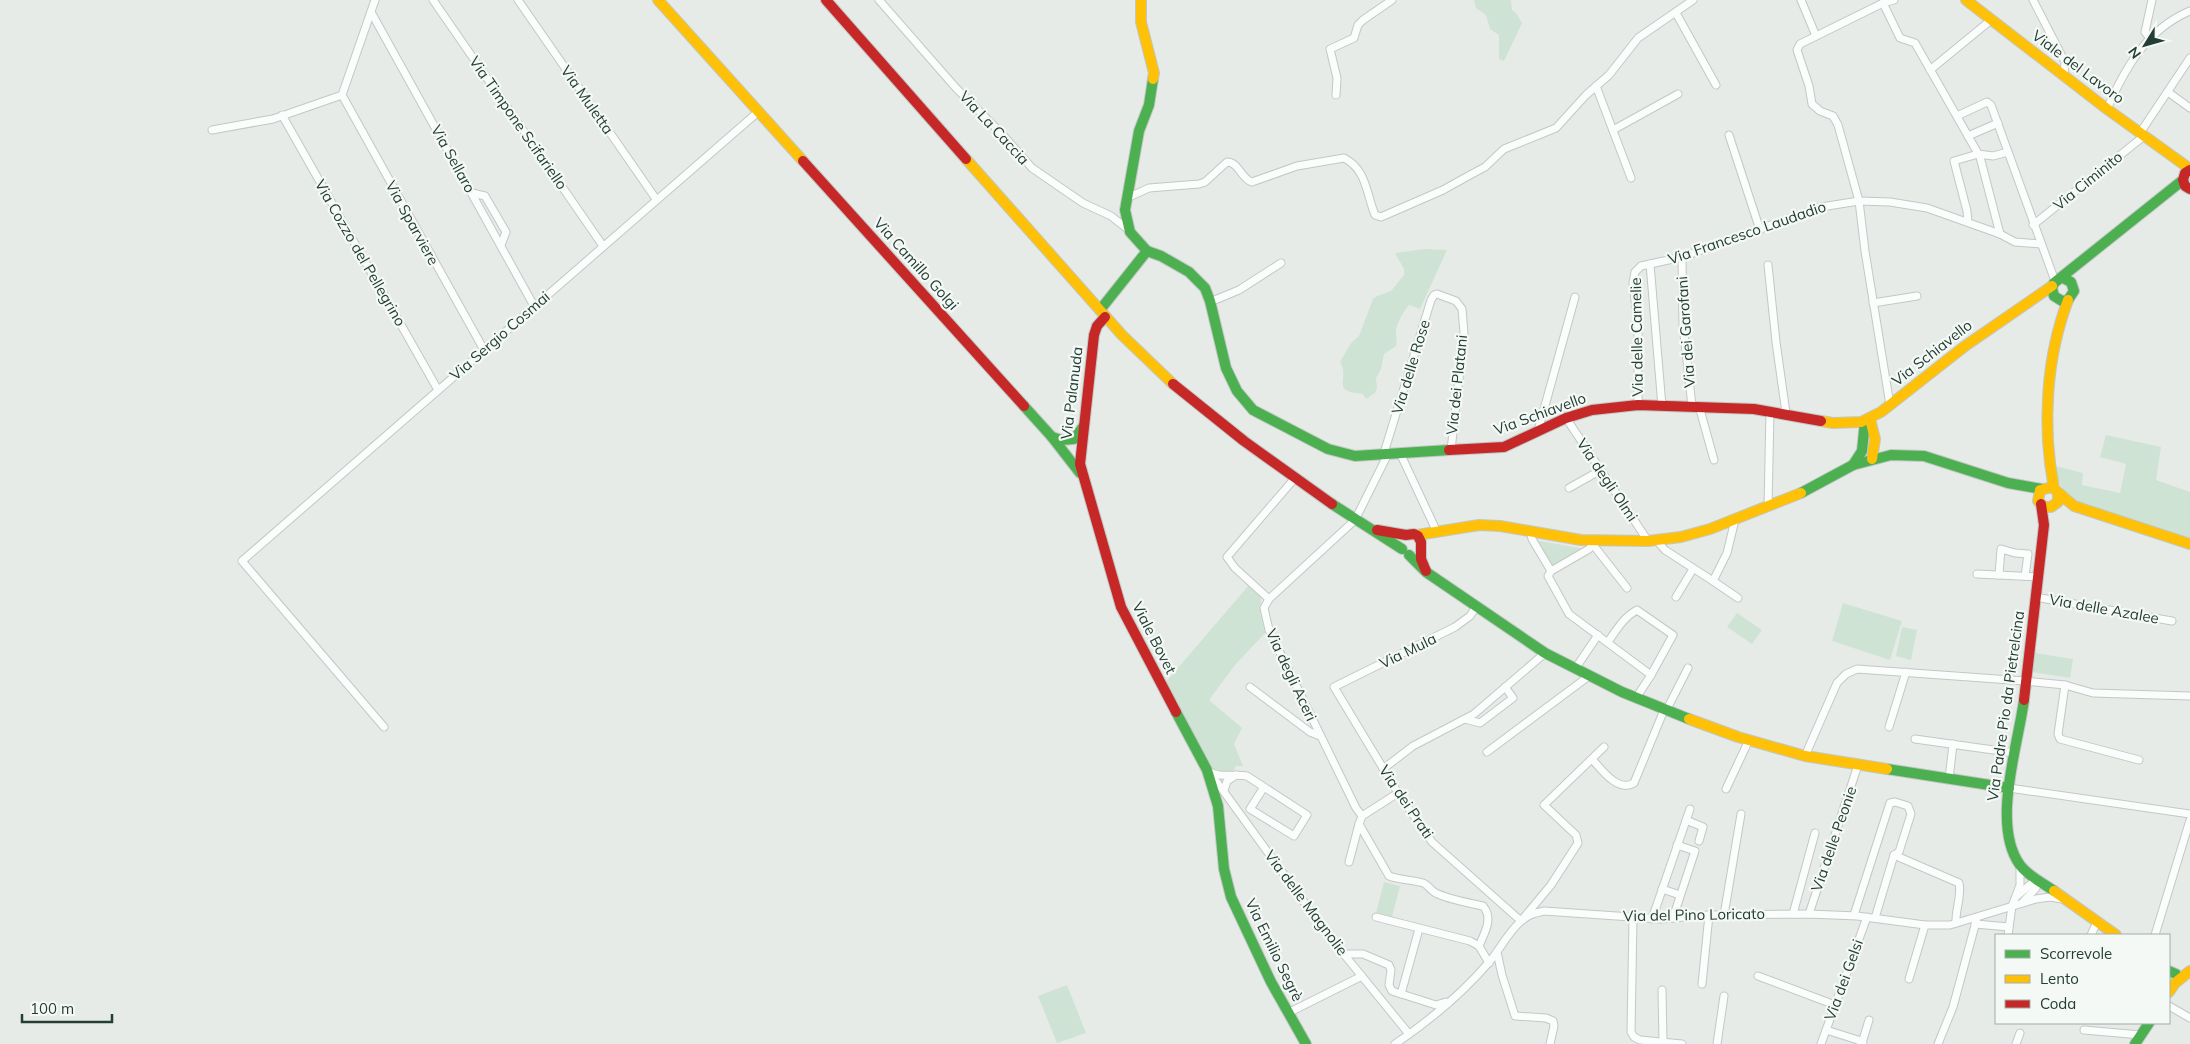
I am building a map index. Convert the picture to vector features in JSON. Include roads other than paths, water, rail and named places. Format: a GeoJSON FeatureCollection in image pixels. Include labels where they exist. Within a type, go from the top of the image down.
{"type":"FeatureCollection","features":[{"type":"Feature","properties":{"kind":"street"},"geometry":{"type":"LineString","coordinates":[[212,130],[282,116],[342,95],[376,0]]}},
{"type":"Feature","properties":{"kind":"street","name":"Via Timpone Scifariello"},"geometry":{"type":"LineString","coordinates":[[433,0],[603,246]]}},
{"type":"Feature","properties":{"kind":"street","name":"Via Muletta"},"geometry":{"type":"LineString","coordinates":[[518,0],[656,200]]}},
{"type":"Feature","properties":{"kind":"street","name":"Via Camillo Golgi"},"geometry":{"type":"LineString","coordinates":[[658,0],[1052,437],[1082,476]]}},
{"type":"Feature","properties":{"kind":"street"},"geometry":{"type":"LineString","coordinates":[[826,0],[1102,314],[1160,374],[1224,428],[1355,520],[1406,552],[1426,572],[1544,653],[1665,711],[1749,740],[1805,756],[2190,814]]}},
{"type":"Feature","properties":{"kind":"street","name":"Via La Caccia"},"geometry":{"type":"LineString","coordinates":[[879,0],[956,88],[1002,134],[1032,168],[1083,203],[1111,216],[1130,232]]}},
{"type":"Feature","properties":{"kind":"street"},"geometry":{"type":"LineString","coordinates":[[1141,0],[1141,22],[1154,73],[1149,105],[1139,131],[1126,210],[1130,232],[1147,251]]}},
{"type":"Feature","properties":{"kind":"street"},"geometry":{"type":"LineString","coordinates":[[1336,95],[1337,78],[1330,49],[1354,38],[1358,26],[1363,20],[1392,0]]}},
{"type":"Feature","properties":{"kind":"street"},"geometry":{"type":"LineString","coordinates":[[1128,197],[1148,188],[1205,182],[1227,162],[1234,164],[1246,179],[1252,182],[1297,166],[1344,158],[1361,172],[1375,215],[1382,217],[1443,190],[1485,167],[1504,149],[1556,128],[1614,69],[1638,38],[1693,0]]}},
{"type":"Feature","properties":{"kind":"street"},"geometry":{"type":"LineString","coordinates":[[1800,0],[1816,36]]}},
{"type":"Feature","properties":{"kind":"street"},"geometry":{"type":"LineString","coordinates":[[1890,404],[1873,303],[1859,201],[1838,125],[1833,116],[1820,111],[1812,104],[1809,86],[1798,58],[1797,50],[1800,44],[1883,3],[1894,0]]}},
{"type":"Feature","properties":{"kind":"street","name":"Viale del Lavoro"},"geometry":{"type":"LineString","coordinates":[[1966,0],[2107,109],[2173,156],[2187,178]]}},
{"type":"Feature","properties":{"kind":"street"},"geometry":{"type":"LineString","coordinates":[[2033,0],[2065,62],[2064,76]]}},
{"type":"Feature","properties":{"kind":"street"},"geometry":{"type":"LineString","coordinates":[[2150,38],[2145,32],[2152,0]]}},
{"type":"Feature","properties":{"kind":"street"},"geometry":{"type":"LineString","coordinates":[[1883,3],[1900,38],[1915,43],[1978,154],[2000,234]]}},
{"type":"Feature","properties":{"kind":"street"},"geometry":{"type":"LineString","coordinates":[[2107,109],[2121,78],[2150,38],[2162,26],[2190,11]]}},
{"type":"Feature","properties":{"kind":"street","name":"Via Sellaro"},"geometry":{"type":"LineString","coordinates":[[371,12],[534,306]]}},
{"type":"Feature","properties":{"kind":"street"},"geometry":{"type":"LineString","coordinates":[[1676,13],[1716,84]]}},
{"type":"Feature","properties":{"kind":"street"},"geometry":{"type":"LineString","coordinates":[[1930,70],[1991,20]]}},
{"type":"Feature","properties":{"kind":"street","name":"Via Ciminito"},"geometry":{"type":"LineString","coordinates":[[2033,225],[2142,135],[2190,58]]}},
{"type":"Feature","properties":{"kind":"street"},"geometry":{"type":"LineString","coordinates":[[1596,86],[1631,178]]}},
{"type":"Feature","properties":{"kind":"street"},"geometry":{"type":"LineString","coordinates":[[2168,92],[2190,108]]}},
{"type":"Feature","properties":{"kind":"street"},"geometry":{"type":"LineString","coordinates":[[1613,130],[1678,94]]}},
{"type":"Feature","properties":{"kind":"street","name":"Via Sparviere"},"geometry":{"type":"LineString","coordinates":[[342,95],[484,350]]}},
{"type":"Feature","properties":{"kind":"street"},"geometry":{"type":"LineString","coordinates":[[1956,116],[1987,102],[1991,105],[2033,225],[2060,288],[2061,316],[2050,384],[2049,490],[2058,500],[2054,506]]}},
{"type":"Feature","properties":{"kind":"street","name":"Via Sergio Cosmai"},"geometry":{"type":"LineString","coordinates":[[384,727],[242,561],[758,112]]}},
{"type":"Feature","properties":{"kind":"street","name":"Via Cozzo del Pellegrino"},"geometry":{"type":"LineString","coordinates":[[282,116],[438,390]]}},
{"type":"Feature","properties":{"kind":"street"},"geometry":{"type":"LineString","coordinates":[[1968,136],[1998,123]]}},
{"type":"Feature","properties":{"kind":"street"},"geometry":{"type":"LineString","coordinates":[[1729,135],[1760,230]]}},
{"type":"Feature","properties":{"kind":"street"},"geometry":{"type":"LineString","coordinates":[[1968,222],[1954,161],[1978,154],[1993,156],[2008,152]]}},
{"type":"Feature","properties":{"kind":"street"},"geometry":{"type":"LineString","coordinates":[[2060,288],[2077,267],[2187,178]]}},
{"type":"Feature","properties":{"kind":"street"},"geometry":{"type":"LineString","coordinates":[[472,193],[485,196],[506,232],[501,245]]}},
{"type":"Feature","properties":{"kind":"street","name":"Via Francesco Laudadio"},"geometry":{"type":"LineString","coordinates":[[1637,269],[1682,257],[1829,205],[1859,201],[1890,202],[1918,206],[1968,222],[2015,242],[2041,244]]}},
{"type":"Feature","properties":{"kind":"street","name":"Via Palanuda"},"geometry":{"type":"LineString","coordinates":[[1082,476],[1080,451],[1096,326],[1114,290],[1147,251]]}},
{"type":"Feature","properties":{"kind":"street","name":"Via Schiavello"},"geometry":{"type":"LineString","coordinates":[[1147,251],[1160,254],[1202,284],[1210,302],[1219,346],[1236,391],[1253,410],[1328,449],[1356,456],[1504,447],[1566,418],[1592,410],[1638,405],[1696,406],[1770,411],[1833,423],[1868,424],[1933,370],[2039,294],[2060,288]]}},
{"type":"Feature","properties":{"kind":"street","name":"Via dei Garofani"},"geometry":{"type":"LineString","coordinates":[[1682,257],[1683,325],[1696,406],[1714,460]]}},
{"type":"Feature","properties":{"kind":"street"},"geometry":{"type":"LineString","coordinates":[[1210,302],[1239,290],[1281,263]]}},
{"type":"Feature","properties":{"kind":"street"},"geometry":{"type":"LineString","coordinates":[[1650,264],[1662,406]]}},
{"type":"Feature","properties":{"kind":"street"},"geometry":{"type":"LineString","coordinates":[[1768,265],[1786,413]]}},
{"type":"Feature","properties":{"kind":"street","name":"Via delle Camelie"},"geometry":{"type":"LineString","coordinates":[[1637,269],[1633,283],[1638,326],[1638,405]]}},
{"type":"Feature","properties":{"kind":"street","name":"Via delle Rose"},"geometry":{"type":"LineString","coordinates":[[1386,454],[1431,300],[1437,294],[1447,298]]}},
{"type":"Feature","properties":{"kind":"street"},"geometry":{"type":"LineString","coordinates":[[1538,431],[1549,385],[1575,296]]}},
{"type":"Feature","properties":{"kind":"street"},"geometry":{"type":"LineString","coordinates":[[1873,303],[1917,296]]}},
{"type":"Feature","properties":{"kind":"street","name":"Via dei Platani"},"geometry":{"type":"LineString","coordinates":[[1447,298],[1456,301],[1462,309],[1464,332],[1451,450]]}},
{"type":"Feature","properties":{"kind":"street"},"geometry":{"type":"LineString","coordinates":[[1768,508],[1770,411]]}},
{"type":"Feature","properties":{"kind":"street","name":"Via degli Olmi"},"geometry":{"type":"LineString","coordinates":[[1566,418],[1653,541],[1738,598]]}},
{"type":"Feature","properties":{"kind":"street"},"geometry":{"type":"LineString","coordinates":[[1853,466],[1862,451],[1868,424]]}},
{"type":"Feature","properties":{"kind":"street"},"geometry":{"type":"LineString","coordinates":[[1868,424],[1875,444],[1875,454],[1870,460]]}},
{"type":"Feature","properties":{"kind":"street"},"geometry":{"type":"LineString","coordinates":[[1052,437],[1061,440],[1074,439],[1084,426]]}},
{"type":"Feature","properties":{"kind":"street"},"geometry":{"type":"LineString","coordinates":[[1875,444],[1881,450],[1891,455]]}},
{"type":"Feature","properties":{"kind":"street"},"geometry":{"type":"LineString","coordinates":[[1862,451],[1870,460]]}},
{"type":"Feature","properties":{"kind":"street"},"geometry":{"type":"LineString","coordinates":[[1400,453],[1442,531]]}},
{"type":"Feature","properties":{"kind":"street"},"geometry":{"type":"LineString","coordinates":[[1295,478],[1227,557],[1235,568],[1269,600],[1355,520],[1386,454]]}},
{"type":"Feature","properties":{"kind":"street"},"geometry":{"type":"LineString","coordinates":[[1417,535],[1479,525],[1500,526],[1595,543],[1653,541],[1681,537],[1768,508],[1853,466],[1891,455],[1924,456],[2008,483],[2049,490],[2074,506],[2190,544]]}},
{"type":"Feature","properties":{"kind":"street"},"geometry":{"type":"LineString","coordinates":[[1568,488],[1601,470]]}},
{"type":"Feature","properties":{"kind":"street","name":"Viale Bovet"},"geometry":{"type":"LineString","coordinates":[[1082,476],[1121,607],[1207,770],[1218,806]]}},
{"type":"Feature","properties":{"kind":"street"},"geometry":{"type":"LineString","coordinates":[[2008,483],[2046,507],[2074,506]]}},
{"type":"Feature","properties":{"kind":"street"},"geometry":{"type":"LineString","coordinates":[[2040,502],[2038,494],[2049,490]]}},
{"type":"Feature","properties":{"kind":"street","name":"Via Padre Pio da Pietrelcina"},"geometry":{"type":"LineString","coordinates":[[2040,502],[2044,525],[2024,681],[2021,723],[2009,788],[2006,816],[2008,836],[2020,865],[2038,881],[2115,934]]}},
{"type":"Feature","properties":{"kind":"street","name":"Via Padre Pio da Pietrelcina"},"geometry":{"type":"LineString","coordinates":[[2044,525],[2054,506]]}},
{"type":"Feature","properties":{"kind":"street"},"geometry":{"type":"LineString","coordinates":[[1712,581],[1727,552],[1735,520]]}},
{"type":"Feature","properties":{"kind":"street"},"geometry":{"type":"LineString","coordinates":[[1372,529],[1417,535],[1422,540],[1422,562],[1426,572]]}},
{"type":"Feature","properties":{"kind":"street"},"geometry":{"type":"LineString","coordinates":[[1406,535],[1401,543],[1406,552],[1416,554],[1430,539],[1442,531]]}},
{"type":"Feature","properties":{"kind":"street"},"geometry":{"type":"LineString","coordinates":[[1530,531],[1532,539],[1550,571]]}},
{"type":"Feature","properties":{"kind":"street"},"geometry":{"type":"LineString","coordinates":[[1595,543],[1550,571],[1548,576],[1569,614],[1651,674]]}},
{"type":"Feature","properties":{"kind":"street"},"geometry":{"type":"LineString","coordinates":[[1595,543],[1627,588]]}},
{"type":"Feature","properties":{"kind":"street"},"geometry":{"type":"LineString","coordinates":[[1999,575],[2001,549],[2028,554],[2025,576]]}},
{"type":"Feature","properties":{"kind":"street"},"geometry":{"type":"LineString","coordinates":[[1676,597],[1693,569]]}},
{"type":"Feature","properties":{"kind":"street"},"geometry":{"type":"LineString","coordinates":[[1977,574],[2038,577]]}},
{"type":"Feature","properties":{"kind":"street","name":"Via delle Azalee"},"geometry":{"type":"LineString","coordinates":[[2035,597],[2172,620]]}},
{"type":"Feature","properties":{"kind":"street","name":"Via degli Aceri"},"geometry":{"type":"LineString","coordinates":[[1269,600],[1264,608],[1269,630],[1320,736],[1362,816]]}},
{"type":"Feature","properties":{"kind":"street","name":"Via Mula"},"geometry":{"type":"LineString","coordinates":[[1334,687],[1455,627],[1470,616],[1476,607]]}},
{"type":"Feature","properties":{"kind":"street"},"geometry":{"type":"LineString","coordinates":[[1608,642],[1623,621],[1637,610],[1673,635],[1636,698]]}},
{"type":"Feature","properties":{"kind":"street"},"geometry":{"type":"LineString","coordinates":[[1575,669],[1598,635]]}},
{"type":"Feature","properties":{"kind":"street"},"geometry":{"type":"LineString","coordinates":[[1383,769],[1413,746],[1474,714],[1544,653]]}},
{"type":"Feature","properties":{"kind":"street"},"geometry":{"type":"LineString","coordinates":[[1592,759],[1613,781],[1625,785],[1634,783],[1665,711],[1688,668]]}},
{"type":"Feature","properties":{"kind":"street"},"geometry":{"type":"LineString","coordinates":[[1805,756],[1837,683],[1846,674],[1857,669],[2065,685],[2093,694],[2190,696]]}},
{"type":"Feature","properties":{"kind":"street"},"geometry":{"type":"LineString","coordinates":[[1889,727],[1906,672]]}},
{"type":"Feature","properties":{"kind":"street"},"geometry":{"type":"LineString","coordinates":[[1487,752],[1589,676]]}},
{"type":"Feature","properties":{"kind":"street"},"geometry":{"type":"LineString","coordinates":[[2065,685],[2058,734],[2060,739],[2139,760]]}},
{"type":"Feature","properties":{"kind":"street"},"geometry":{"type":"LineString","coordinates":[[1250,687],[1310,732],[1320,736]]}},
{"type":"Feature","properties":{"kind":"street","name":"Via dei Prati"},"geometry":{"type":"LineString","coordinates":[[1334,687],[1398,793],[1432,842],[1521,921]]}},
{"type":"Feature","properties":{"kind":"street"},"geometry":{"type":"LineString","coordinates":[[1465,719],[1480,723],[1514,698],[1505,687]]}},
{"type":"Feature","properties":{"kind":"street"},"geometry":{"type":"LineString","coordinates":[[1915,739],[2015,753]]}},
{"type":"Feature","properties":{"kind":"street"},"geometry":{"type":"LineString","coordinates":[[1726,789],[1749,740]]}},
{"type":"Feature","properties":{"kind":"street"},"geometry":{"type":"LineString","coordinates":[[1949,779],[1953,744]]}},
{"type":"Feature","properties":{"kind":"street"},"geometry":{"type":"LineString","coordinates":[[1521,921],[1552,885],[1578,843],[1576,835],[1544,805],[1604,747]]}},
{"type":"Feature","properties":{"kind":"street","name":"Via delle Peonie"},"geometry":{"type":"LineString","coordinates":[[1809,914],[1858,765]]}},
{"type":"Feature","properties":{"kind":"street"},"geometry":{"type":"LineString","coordinates":[[1207,770],[1213,774],[1239,774],[1247,776],[1307,814],[1294,836],[1250,809],[1264,787]]}},
{"type":"Feature","properties":{"kind":"street","name":"Via delle Magnolie"},"geometry":{"type":"LineString","coordinates":[[1207,770],[1325,932],[1409,1034]]}},
{"type":"Feature","properties":{"kind":"street"},"geometry":{"type":"LineString","coordinates":[[1224,791],[1227,781],[1239,774]]}},
{"type":"Feature","properties":{"kind":"street"},"geometry":{"type":"LineString","coordinates":[[1349,862],[1362,816],[1398,793]]}},
{"type":"Feature","properties":{"kind":"street"},"geometry":{"type":"LineString","coordinates":[[1218,806],[1224,802],[1238,811]]}},
{"type":"Feature","properties":{"kind":"street","name":"Via dei Gelsi"},"geometry":{"type":"LineString","coordinates":[[1822,1044],[1835,1005],[1871,918],[1894,855],[1899,852],[1911,814],[1908,806],[1890,803],[1854,916]]}},
{"type":"Feature","properties":{"kind":"street","name":"Via Emilio Segrè"},"geometry":{"type":"LineString","coordinates":[[1218,806],[1224,869],[1231,897],[1245,930],[1306,1044]]}},
{"type":"Feature","properties":{"kind":"street"},"geometry":{"type":"LineString","coordinates":[[1652,919],[1690,809]]}},
{"type":"Feature","properties":{"kind":"street"},"geometry":{"type":"LineString","coordinates":[[1724,915],[1741,814]]}},
{"type":"Feature","properties":{"kind":"street"},"geometry":{"type":"LineString","coordinates":[[1686,820],[1703,827],[1699,841]]}},
{"type":"Feature","properties":{"kind":"street"},"geometry":{"type":"LineString","coordinates":[[2155,934],[2190,820]]}},
{"type":"Feature","properties":{"kind":"street"},"geometry":{"type":"LineString","coordinates":[[1360,824],[1389,876],[1406,882],[1420,882],[1427,885],[1432,892],[1440,896],[1483,906],[1488,911],[1489,917],[1486,931],[1479,946]]}},
{"type":"Feature","properties":{"kind":"street"},"geometry":{"type":"LineString","coordinates":[[1793,914],[1815,833]]}},
{"type":"Feature","properties":{"kind":"street"},"geometry":{"type":"LineString","coordinates":[[1673,918],[1695,851],[1678,845]]}},
{"type":"Feature","properties":{"kind":"street"},"geometry":{"type":"LineString","coordinates":[[1894,855],[1959,883],[1960,889],[1955,914],[1956,923]]}},
{"type":"Feature","properties":{"kind":"street"},"geometry":{"type":"LineString","coordinates":[[2008,934],[2012,906],[2020,885],[2020,865]]}},
{"type":"Feature","properties":{"kind":"street"},"geometry":{"type":"LineString","coordinates":[[2017,896],[2032,883],[2038,881]]}},
{"type":"Feature","properties":{"kind":"street"},"geometry":{"type":"LineString","coordinates":[[2023,903],[2038,881]]}},
{"type":"Feature","properties":{"kind":"street"},"geometry":{"type":"LineString","coordinates":[[1662,889],[1680,895]]}},
{"type":"Feature","properties":{"kind":"street","name":"Via del Pino Loricato"},"geometry":{"type":"LineString","coordinates":[[1395,1044],[1449,1002],[1498,952],[1521,921],[1533,913],[1544,911],[1652,919],[1709,915],[1809,914],[1854,916],[1925,925],[1976,921],[2012,906],[2050,896],[2065,900]]}},
{"type":"Feature","properties":{"kind":"street"},"geometry":{"type":"LineString","coordinates":[[1702,984],[1709,915]]}},
{"type":"Feature","properties":{"kind":"street"},"geometry":{"type":"LineString","coordinates":[[1376,917],[1470,942],[1479,946],[1489,962]]}},
{"type":"Feature","properties":{"kind":"street"},"geometry":{"type":"LineString","coordinates":[[1633,918],[1631,1032],[1634,1037],[1640,1040],[1682,1044]]}},
{"type":"Feature","properties":{"kind":"street"},"geometry":{"type":"LineString","coordinates":[[1938,1044],[1954,1007],[1976,921],[2009,927]]}},
{"type":"Feature","properties":{"kind":"street"},"geometry":{"type":"LineString","coordinates":[[2091,934],[2097,922]]}},
{"type":"Feature","properties":{"kind":"street"},"geometry":{"type":"LineString","coordinates":[[1909,979],[1925,925]]}},
{"type":"Feature","properties":{"kind":"street"},"geometry":{"type":"LineString","coordinates":[[1401,994],[1420,930]]}},
{"type":"Feature","properties":{"kind":"street"},"geometry":{"type":"LineString","coordinates":[[1498,952],[1502,975],[1515,1016],[1546,1018],[1553,1021],[1554,1026],[1550,1044]]}},
{"type":"Feature","properties":{"kind":"street"},"geometry":{"type":"LineString","coordinates":[[1343,954],[1363,954],[1389,965],[1391,970],[1389,985],[1392,991],[1436,1005],[1449,1002]]}},
{"type":"Feature","properties":{"kind":"street"},"geometry":{"type":"LineString","coordinates":[[2171,981],[2190,971]]}},
{"type":"Feature","properties":{"kind":"street"},"geometry":{"type":"LineString","coordinates":[[1288,1013],[1362,976]]}},
{"type":"Feature","properties":{"kind":"street"},"geometry":{"type":"LineString","coordinates":[[1758,976],[1835,1005]]}},
{"type":"Feature","properties":{"kind":"street"},"geometry":{"type":"LineString","coordinates":[[1662,990],[1665,1042]]}},
{"type":"Feature","properties":{"kind":"street"},"geometry":{"type":"LineString","coordinates":[[1717,1044],[1724,996]]}},
{"type":"Feature","properties":{"kind":"street"},"geometry":{"type":"LineString","coordinates":[[2170,1007],[2190,1018]]}},
{"type":"Feature","properties":{"kind":"street"},"geometry":{"type":"LineString","coordinates":[[1826,1030],[1858,1040],[1863,1044],[1869,1020]]}},
{"type":"Feature","properties":{"kind":"street"},"geometry":{"type":"LineString","coordinates":[[2084,1030],[2139,1041],[2148,1024]]}},
{"type":"Feature","properties":{"kind":"street"},"geometry":{"type":"LineString","coordinates":[[2016,1044],[2020,1032]]}}]}
